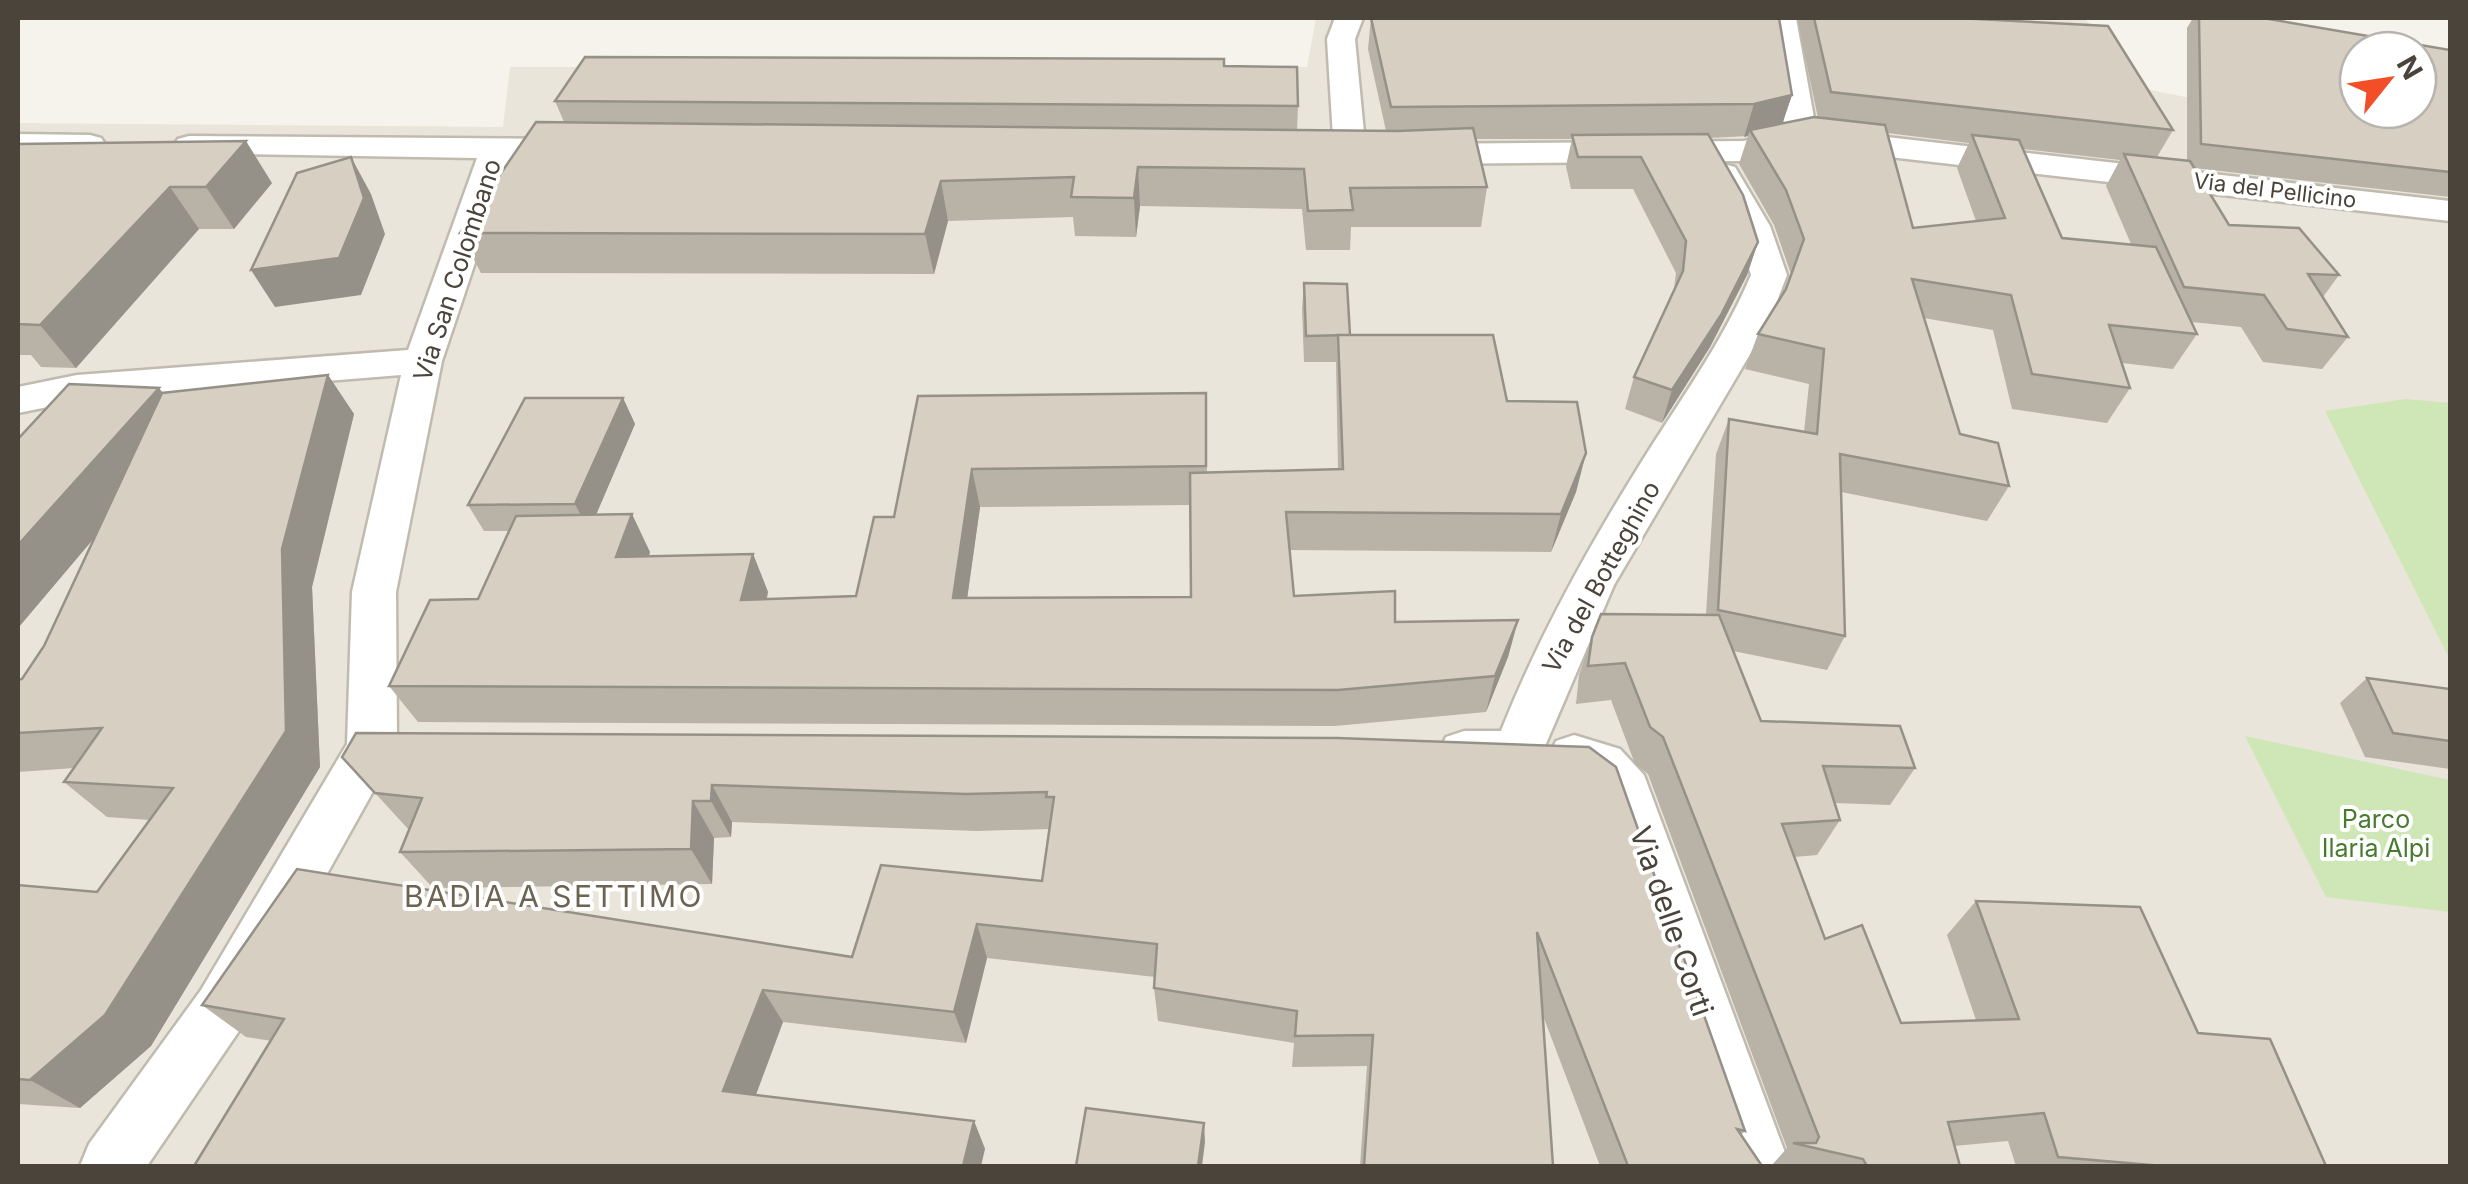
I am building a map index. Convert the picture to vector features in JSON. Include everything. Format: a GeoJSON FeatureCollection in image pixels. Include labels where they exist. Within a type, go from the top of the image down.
{"type":"FeatureCollection","features":[{"type":"Feature","properties":{"kind":"street"},"geometry":{"type":"LineString","coordinates":[[1349,18],[1341,38],[1350,154]]}},
{"type":"Feature","properties":{"kind":"street"},"geometry":{"type":"LineString","coordinates":[[1311,154],[1744,151],[1802,138],[1782,18]]}},
{"type":"Feature","properties":{"kind":"street","name":"Via del Pellicino"},"geometry":{"type":"LineString","coordinates":[[1802,138],[2450,211]]}},
{"type":"Feature","properties":{"kind":"street"},"geometry":{"type":"LineString","coordinates":[[18,144],[118,145]]}},
{"type":"Feature","properties":{"kind":"street","name":"Via San Colombano"},"geometry":{"type":"LineString","coordinates":[[111,1166],[221,1009],[389,746],[374,592],[423,361],[497,148],[158,145]]}},
{"type":"Feature","properties":{"kind":"street"},"geometry":{"type":"LineString","coordinates":[[497,148],[604,149]]}},
{"type":"Feature","properties":{"kind":"street","name":"Via del Botteghino"},"geometry":{"type":"LineString","coordinates":[[1518,752],[1538,695],[1588,592],[1750,322],[1768,274],[1753,226],[1712,152]]}},
{"type":"Feature","properties":{"kind":"street"},"geometry":{"type":"LineString","coordinates":[[18,400],[77,388],[423,361]]}},
{"type":"Feature","properties":{"kind":"street"},"geometry":{"type":"LineString","coordinates":[[1420,752],[1518,752]]}},
{"type":"Feature","properties":{"kind":"street","name":"Via delle Corti"},"geometry":{"type":"LineString","coordinates":[[1518,752],[1567,754],[1602,764],[1626,790],[1759,1166]]}},
{"type":"Feature","properties":{"kind":"shaded area"},"geometry":{"type":"Polygon","coordinates":[[[1316,18],[2084,18],[2150,90],[2413,142],[2450,136],[2450,1166],[18,1166],[18,123],[503,127],[510,67],[1307,67],[1316,18]]]}},
{"type":"Feature","properties":{"kind":"green space"},"geometry":{"type":"Polygon","coordinates":[[[2406,399],[2450,403],[2450,660],[2325,411],[2406,399]]]}},
{"type":"Feature","properties":{"kind":"green space","name":"Parco Ilaria Alpi"},"geometry":{"type":"Polygon","coordinates":[[[2245,736],[2450,780],[2450,912],[2326,897],[2245,736]]]}},
{"type":"Feature","properties":{"kind":"building"},"geometry":{"type":"Polygon","coordinates":[[[1371,18],[1779,18],[1792,95],[1754,104],[1391,107],[1371,18]]]}},
{"type":"Feature","properties":{"kind":"building"},"geometry":{"type":"Polygon","coordinates":[[[1814,18],[1957,18],[2108,26],[2173,130],[1831,92],[1814,18]]]}},
{"type":"Feature","properties":{"kind":"building"},"geometry":{"type":"Polygon","coordinates":[[[2199,18],[2263,18],[2338,31],[2338,130],[2438,130],[2438,48],[2450,50],[2450,172],[2201,144],[2199,18]]]}},
{"type":"Feature","properties":{"kind":"building"},"geometry":{"type":"Polygon","coordinates":[[[585,57],[1224,59],[1224,66],[1297,67],[1298,106],[555,101],[585,57]]]}},
{"type":"Feature","properties":{"kind":"building"},"geometry":{"type":"Polygon","coordinates":[[[1814,117],[1885,125],[1913,228],[2005,218],[1972,135],[2019,140],[2062,238],[2156,247],[2197,334],[2109,325],[2130,388],[2032,374],[2011,295],[1912,279],[1960,434],[1998,443],[2009,486],[1840,454],[1845,636],[1718,610],[1729,419],[1817,434],[1824,349],[1758,334],[1786,289],[1804,239],[1786,190],[1750,130],[1814,117]]]}},
{"type":"Feature","properties":{"kind":"building"},"geometry":{"type":"Polygon","coordinates":[[[536,122],[1398,131],[1473,128],[1487,187],[1350,188],[1353,210],[1308,211],[1304,169],[1138,167],[1134,198],[1071,197],[1074,177],[941,181],[925,234],[460,233],[536,122]]]}},
{"type":"Feature","properties":{"kind":"building"},"geometry":{"type":"Polygon","coordinates":[[[1708,134],[1743,195],[1758,242],[1721,315],[1672,390],[1634,377],[1683,271],[1686,241],[1641,157],[1578,157],[1572,135],[1708,134]]]}},
{"type":"Feature","properties":{"kind":"building"},"geometry":{"type":"Polygon","coordinates":[[[246,141],[206,187],[170,187],[40,325],[18,324],[18,144],[246,141]]]}},
{"type":"Feature","properties":{"kind":"building"},"geometry":{"type":"Polygon","coordinates":[[[2124,154],[2190,161],[2229,225],[2299,228],[2339,275],[2308,274],[2348,337],[2287,329],[2264,295],[2184,287],[2124,154]]]}},
{"type":"Feature","properties":{"kind":"building"},"geometry":{"type":"Polygon","coordinates":[[[351,157],[364,198],[339,258],[251,270],[297,173],[351,157]]]}},
{"type":"Feature","properties":{"kind":"building"},"geometry":{"type":"Polygon","coordinates":[[[1304,283],[1347,284],[1350,335],[1306,336],[1304,283]]]}},
{"type":"Feature","properties":{"kind":"building"},"geometry":{"type":"Polygon","coordinates":[[[1338,335],[1493,335],[1507,401],[1577,402],[1586,453],[1561,514],[1286,512],[1294,596],[1395,591],[1395,622],[1518,620],[1495,676],[1338,690],[389,686],[430,600],[478,599],[516,516],[632,514],[616,557],[753,554],[741,600],[856,596],[874,517],[894,517],[918,396],[1206,393],[1206,466],[972,469],[953,598],[1191,597],[1190,473],[1343,469],[1338,335]]]}},
{"type":"Feature","properties":{"kind":"building"},"geometry":{"type":"Polygon","coordinates":[[[328,375],[282,549],[286,731],[105,1015],[30,1080],[18,1079],[18,885],[97,892],[173,788],[64,782],[102,728],[18,733],[18,680],[44,646],[162,393],[328,375]]]}},
{"type":"Feature","properties":{"kind":"building"},"geometry":{"type":"Polygon","coordinates":[[[69,384],[159,388],[18,545],[18,439],[69,384]]]}},
{"type":"Feature","properties":{"kind":"building"},"geometry":{"type":"Polygon","coordinates":[[[525,398],[623,398],[575,504],[468,505],[525,398]]]}},
{"type":"Feature","properties":{"kind":"building"},"geometry":{"type":"Polygon","coordinates":[[[1601,614],[1719,615],[1761,721],[1900,726],[1915,768],[1823,766],[1840,820],[1782,824],[1825,939],[1862,925],[1901,1023],[2019,1019],[1976,901],[2140,907],[2198,1033],[2270,1039],[2326,1166],[2163,1166],[2058,1157],[2044,1113],[1948,1122],[1960,1166],[1867,1166],[1863,1159],[1793,1143],[1816,1143],[1819,1137],[1663,737],[1650,727],[1625,663],[1588,666],[1592,637],[1601,614]]]}},
{"type":"Feature","properties":{"kind":"building"},"geometry":{"type":"Polygon","coordinates":[[[2367,678],[2450,689],[2450,741],[2393,733],[2367,678]]]}},
{"type":"Feature","properties":{"kind":"building"},"geometry":{"type":"Polygon","coordinates":[[[356,733],[1337,738],[1589,747],[1616,767],[1745,1131],[1737,1129],[1762,1166],[1628,1166],[1537,932],[1553,1166],[1364,1166],[1373,1035],[1295,1036],[1297,1011],[1154,988],[1157,944],[977,924],[954,1012],[763,990],[723,1091],[974,1121],[963,1166],[194,1166],[284,1019],[202,1005],[297,869],[852,957],[881,865],[1042,881],[1054,797],[1046,797],[1047,792],[966,794],[712,785],[711,801],[693,801],[691,849],[400,852],[422,798],[375,793],[342,757],[356,733]]]}},
{"type":"Feature","properties":{"kind":"building"},"geometry":{"type":"Polygon","coordinates":[[[1086,1108],[1204,1123],[1198,1166],[1076,1166],[1086,1108]]]}},
{"type":"Feature","properties":{"kind":"district","name":"BADIA A SETTIMO"},"geometry":{"type":"Point","coordinates":[554,896]}}]}
